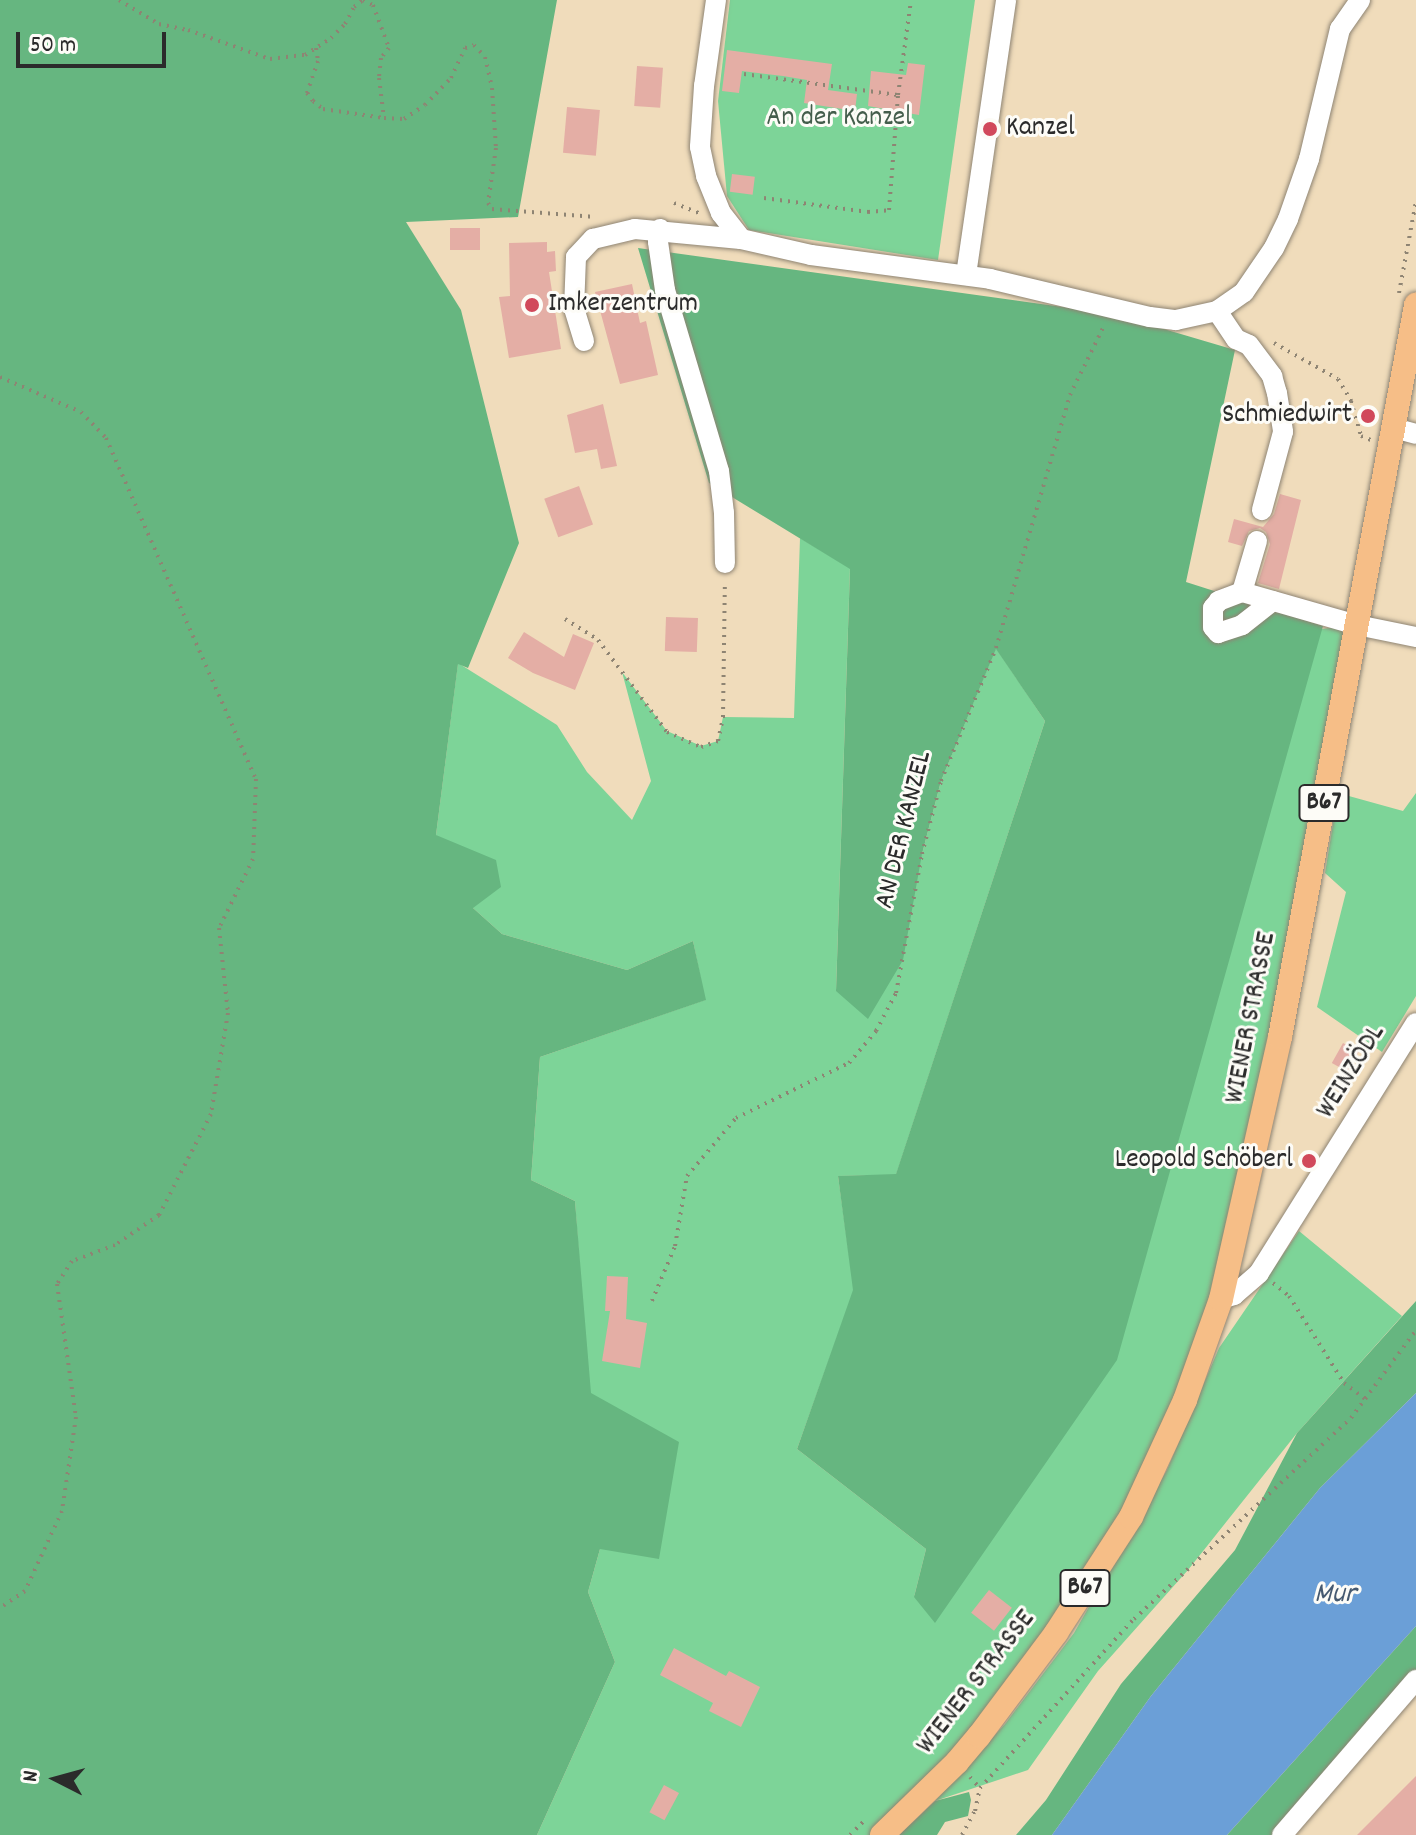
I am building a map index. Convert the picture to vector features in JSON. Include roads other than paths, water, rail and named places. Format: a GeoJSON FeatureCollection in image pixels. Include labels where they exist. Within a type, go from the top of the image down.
{"type":"FeatureCollection","features":[{"type":"Feature","properties":{"kind":"main road","name":"WIENER STRASSE"},"geometry":{"type":"LineString","coordinates":[[877,1824],[957,1762],[1056,1633],[1131,1517],[1185,1400],[1221,1299],[1280,1037],[1394,429],[1406,304]]}},
{"type":"Feature","properties":{"kind":"street"},"geometry":{"type":"LineString","coordinates":[[716,0],[704,86],[700,147],[706,176],[721,213],[741,239]]}},
{"type":"Feature","properties":{"kind":"street"},"geometry":{"type":"LineString","coordinates":[[966,275],[1006,0]]}},
{"type":"Feature","properties":{"kind":"street"},"geometry":{"type":"LineString","coordinates":[[584,341],[574,309],[576,257],[593,239],[635,229],[741,239],[811,255],[966,275],[1176,320],[1217,311],[1244,292],[1274,248],[1288,219],[1309,159],[1340,29],[1360,0]]}},
{"type":"Feature","properties":{"kind":"street"},"geometry":{"type":"LineString","coordinates":[[660,229],[658,242],[665,290],[719,471],[725,563]]}},
{"type":"Feature","properties":{"kind":"street"},"geometry":{"type":"LineString","coordinates":[[1217,311],[1236,339],[1249,345],[1272,376],[1277,393],[1283,432],[1262,510]]}},
{"type":"Feature","properties":{"kind":"street"},"geometry":{"type":"LineString","coordinates":[[1242,625],[1240,593],[1257,541]]}},
{"type":"Feature","properties":{"kind":"street"},"geometry":{"type":"LineString","coordinates":[[1273,601],[1242,625],[1218,633],[1212,618],[1219,601],[1240,593],[1273,601],[1357,625],[1416,637]]}},
{"type":"Feature","properties":{"kind":"street","name":"WEINZÖDL"},"geometry":{"type":"LineString","coordinates":[[1221,1299],[1234,1295],[1259,1273],[1416,1023]]}},
{"type":"Feature","properties":{"kind":"street"},"geometry":{"type":"LineString","coordinates":[[1282,1835],[1416,1680]]}},
{"type":"Feature","properties":{"kind":"water","name":"Mur"},"geometry":{"type":"Polygon","coordinates":[[[1416,1393],[1416,1626],[1227,1835],[1052,1835],[1151,1696],[1320,1488],[1416,1393]]]}},
{"type":"Feature","properties":{"kind":"place","name":"Kanzel"},"geometry":{"type":"Point","coordinates":[990,129]}},
{"type":"Feature","properties":{"kind":"place","name":"Imkerzentrum"},"geometry":{"type":"Point","coordinates":[532,305]}},
{"type":"Feature","properties":{"kind":"place","name":"Schmiedwirt"},"geometry":{"type":"Point","coordinates":[1368,416]}},
{"type":"Feature","properties":{"kind":"place","name":"Leopold Schöberl"},"geometry":{"type":"Point","coordinates":[1309,1161]}},
{"type":"Feature","properties":{"kind":"park label","name":"An der Kanzel"},"geometry":{"type":"Point","coordinates":[839,119]}}]}
